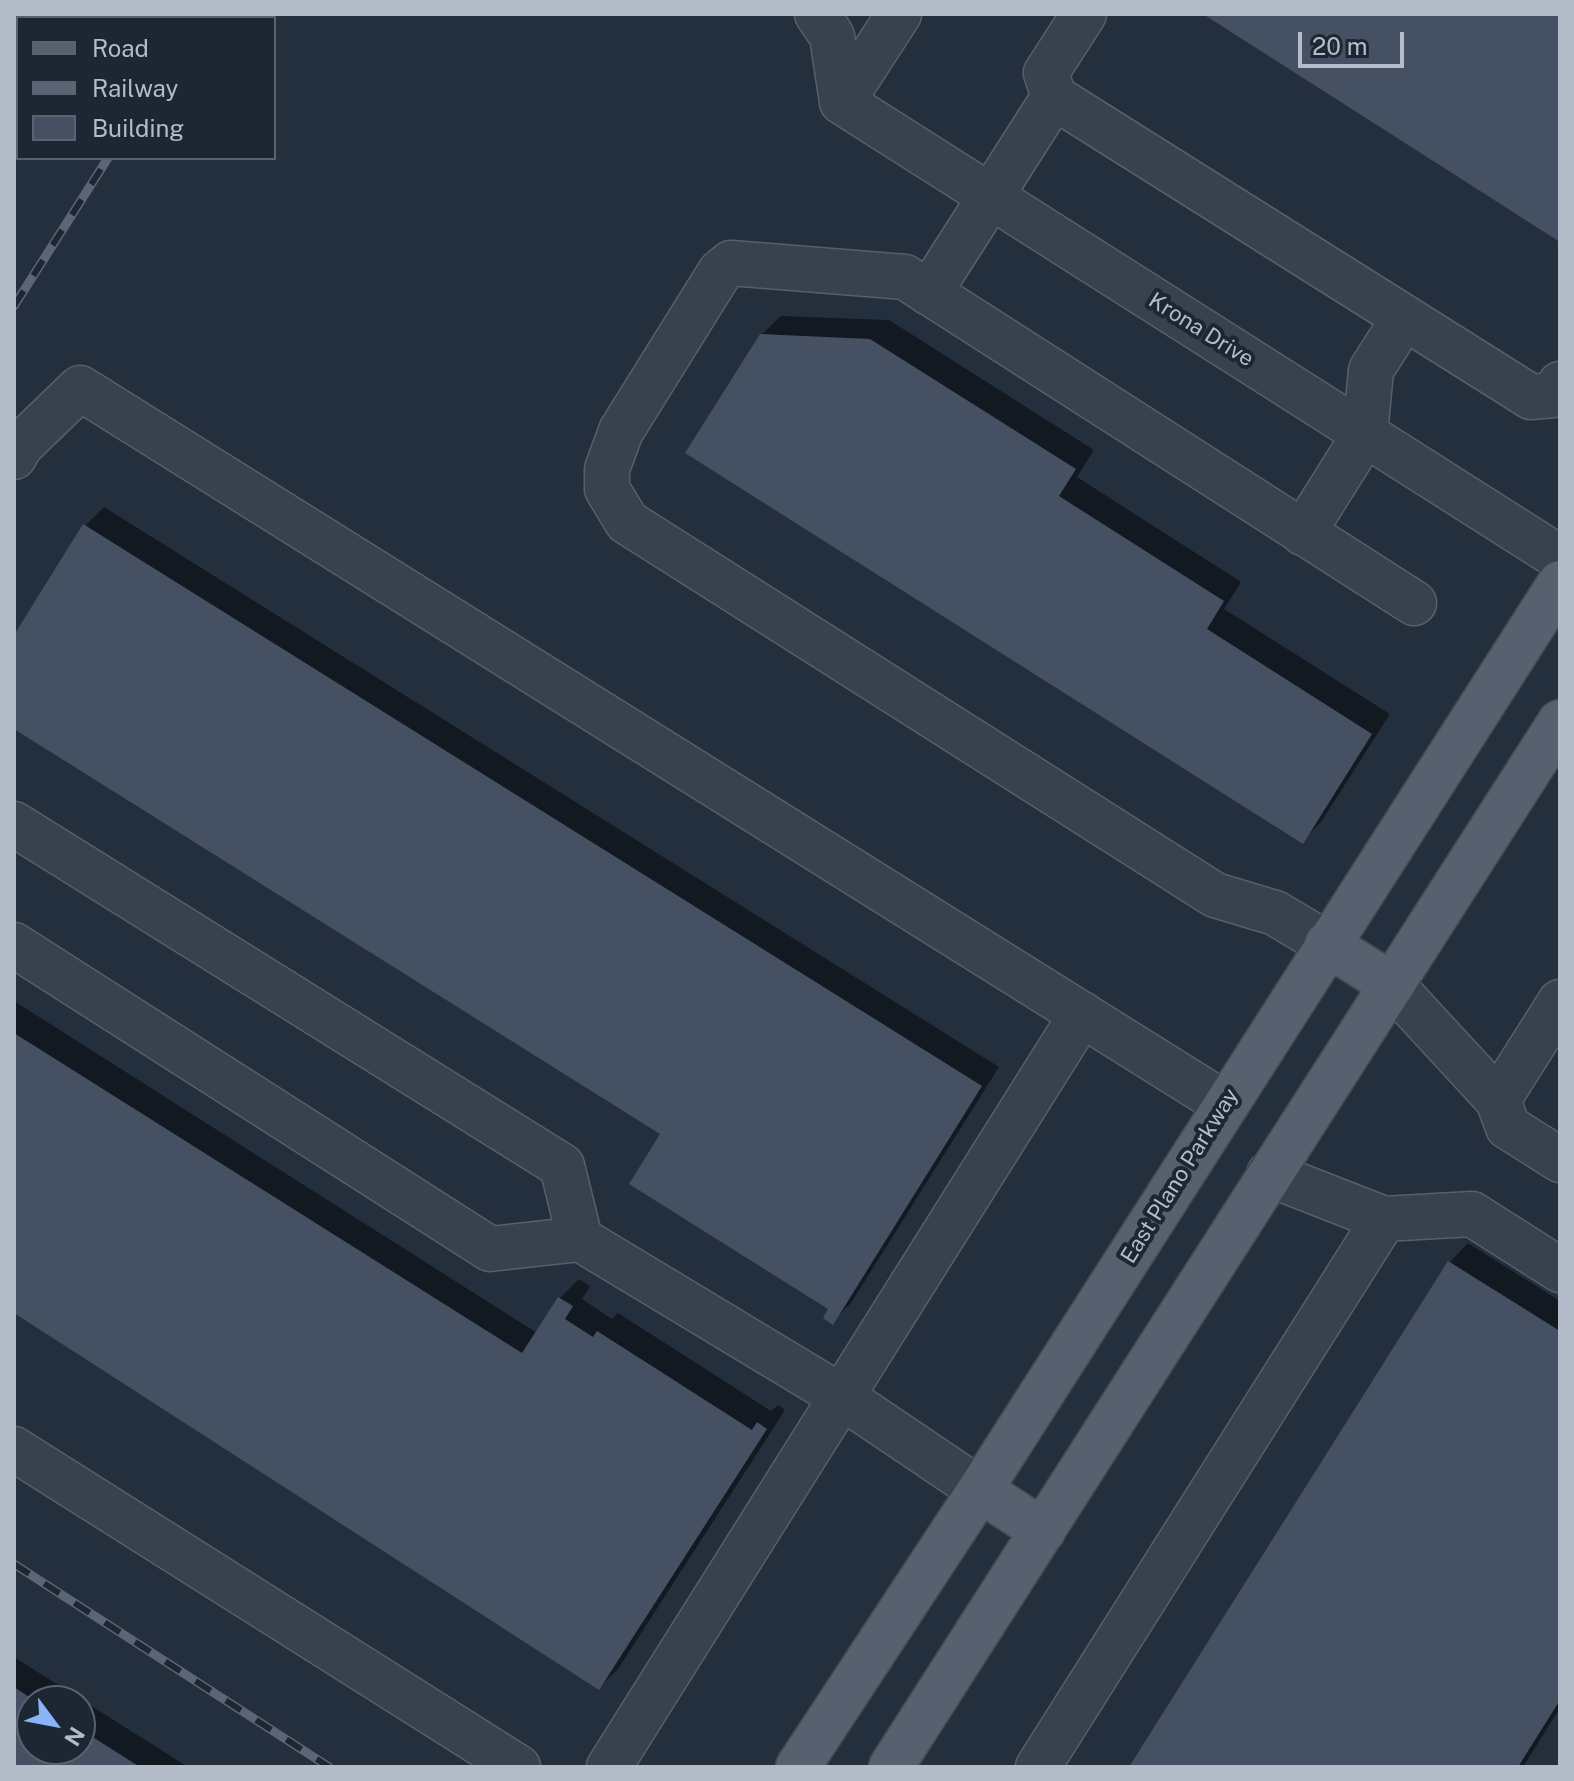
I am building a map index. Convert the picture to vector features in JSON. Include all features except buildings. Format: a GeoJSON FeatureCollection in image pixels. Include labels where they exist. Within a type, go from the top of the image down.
{"type":"FeatureCollection","features":[{"type":"Feature","properties":{"kind":"main road","name":"East Plano Parkway"},"geometry":{"type":"LineString","coordinates":[[798,1767],[980,1490],[1560,583]]}},
{"type":"Feature","properties":{"kind":"main road"},"geometry":{"type":"LineString","coordinates":[[891,1767],[1560,722]]}},
{"type":"Feature","properties":{"kind":"main road"},"geometry":{"type":"LineString","coordinates":[[1327,944],[1392,985]]}},
{"type":"Feature","properties":{"kind":"main road"},"geometry":{"type":"LineString","coordinates":[[980,1490],[1043,1531]]}},
{"type":"Feature","properties":{"kind":"street"},"geometry":{"type":"LineString","coordinates":[[817,14],[832,36],[842,102]]}},
{"type":"Feature","properties":{"kind":"street"},"geometry":{"type":"LineString","coordinates":[[842,102],[899,14]]}},
{"type":"Feature","properties":{"kind":"street"},"geometry":{"type":"LineString","coordinates":[[1084,14],[1046,73],[1054,97],[1531,397],[1553,395],[1560,384]]}},
{"type":"Feature","properties":{"kind":"street"},"geometry":{"type":"LineString","coordinates":[[929,293],[1054,97]]}},
{"type":"Feature","properties":{"kind":"street","name":"Krona Drive"},"geometry":{"type":"LineString","coordinates":[[842,102],[1560,558]]}},
{"type":"Feature","properties":{"kind":"street"},"geometry":{"type":"LineString","coordinates":[[1327,944],[1275,913],[1215,895],[627,522],[607,489],[607,469],[612,450],[720,272],[731,263],[905,277],[1414,603]]}},
{"type":"Feature","properties":{"kind":"street"},"geometry":{"type":"LineString","coordinates":[[1303,533],[1365,434],[1371,370],[1404,318]]}},
{"type":"Feature","properties":{"kind":"street"},"geometry":{"type":"LineString","coordinates":[[14,457],[21,445],[80,388],[1225,1104]]}},
{"type":"Feature","properties":{"kind":"street"},"geometry":{"type":"LineString","coordinates":[[14,824],[562,1166],[580,1239]]}},
{"type":"Feature","properties":{"kind":"street"},"geometry":{"type":"LineString","coordinates":[[14,945],[490,1249],[580,1239],[842,1397],[980,1490]]}},
{"type":"Feature","properties":{"kind":"street"},"geometry":{"type":"LineString","coordinates":[[1392,985],[1498,1100],[1508,1127],[1560,1160]]}},
{"type":"Feature","properties":{"kind":"street"},"geometry":{"type":"LineString","coordinates":[[609,1767],[1082,1014]]}},
{"type":"Feature","properties":{"kind":"street"},"geometry":{"type":"LineString","coordinates":[[1498,1100],[1555,1023]]}},
{"type":"Feature","properties":{"kind":"street"},"geometry":{"type":"LineString","coordinates":[[1269,1174],[1384,1219],[1472,1214],[1560,1270]]}},
{"type":"Feature","properties":{"kind":"street"},"geometry":{"type":"LineString","coordinates":[[1038,1767],[1384,1219]]}},
{"type":"Feature","properties":{"kind":"street"},"geometry":{"type":"LineString","coordinates":[[14,1449],[518,1767]]}},
{"type":"Feature","properties":{"kind":"railway"},"geometry":{"type":"LineString","coordinates":[[14,306],[107,160]]}},
{"type":"Feature","properties":{"kind":"railway"},"geometry":{"type":"LineString","coordinates":[[14,1564],[329,1767]]}}]}
